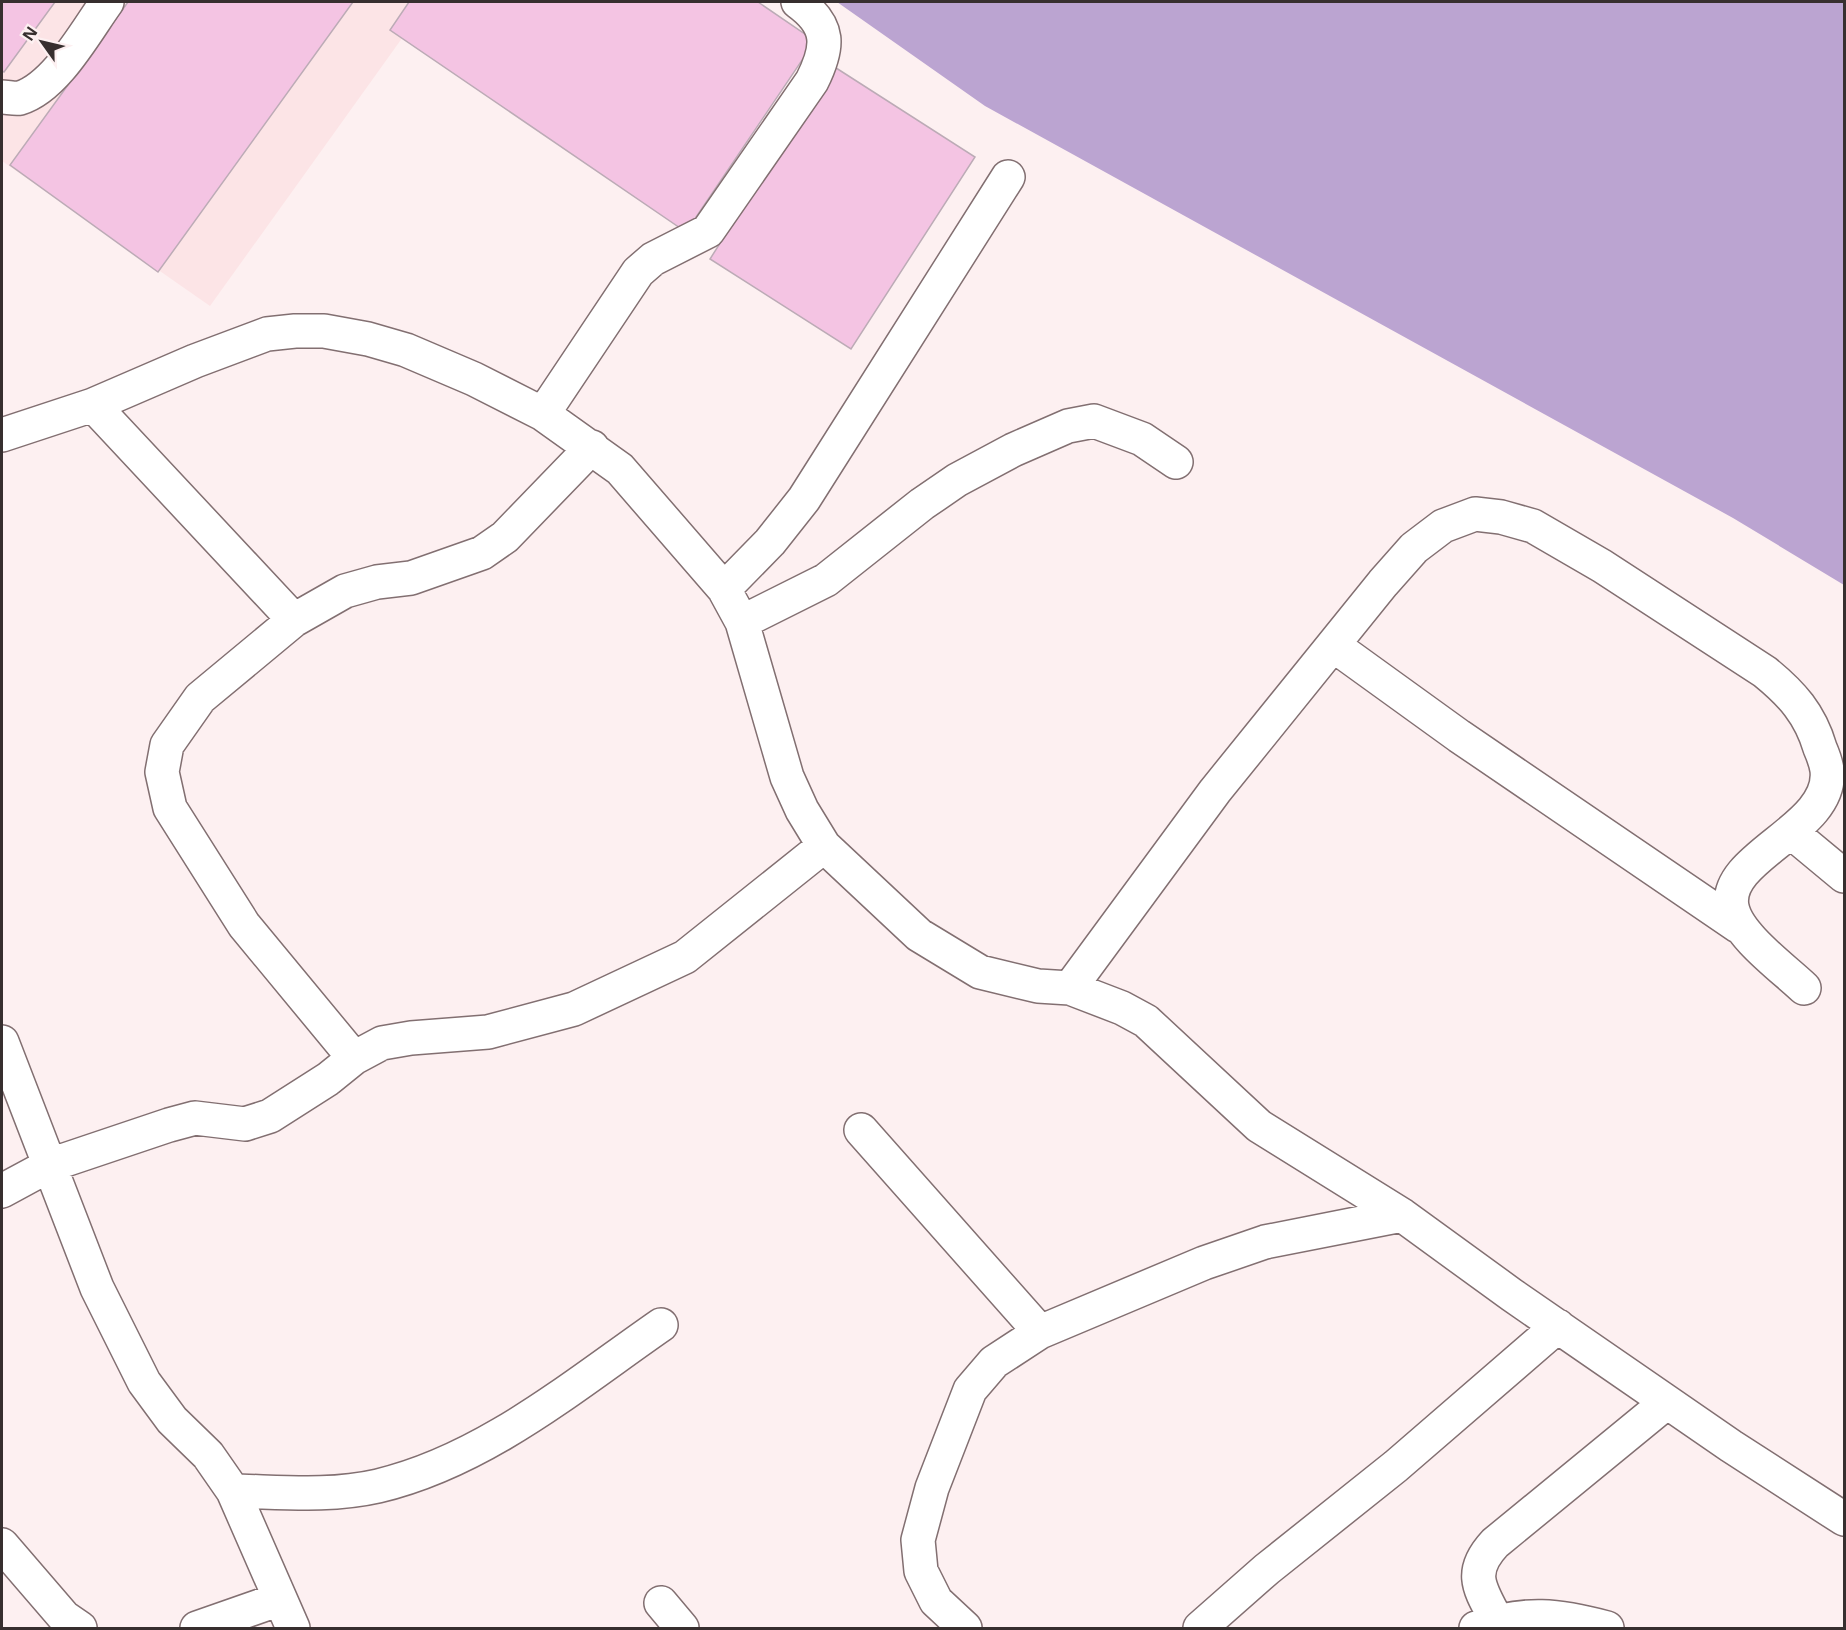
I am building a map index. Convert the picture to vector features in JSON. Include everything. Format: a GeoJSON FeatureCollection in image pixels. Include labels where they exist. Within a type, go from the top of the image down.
{"type":"FeatureCollection","features":[{"type":"Feature","properties":{"kind":"street"},"geometry":{"type":"LineString","coordinates":[[2,97],[19,98],[41,86],[64,63],[106,2]]}},
{"type":"Feature","properties":{"kind":"street"},"geometry":{"type":"LineString","coordinates":[[543,414],[638,272],[653,259],[708,231],[812,81],[823,58],[825,38],[820,23],[798,2]]}},
{"type":"Feature","properties":{"kind":"street"},"geometry":{"type":"LineString","coordinates":[[724,589],[770,542],[804,499],[1008,177]]}},
{"type":"Feature","properties":{"kind":"street"},"geometry":{"type":"LineString","coordinates":[[2,435],[93,405],[195,361],[267,334],[295,331],[324,332],[368,339],[406,350],[474,379],[543,414],[620,469],[724,589],[742,622],[787,777],[824,846],[920,935],[980,972],[1038,986],[1070,988],[1122,1008],[1146,1022],[1259,1126],[1402,1215],[1667,1402],[1803,1495],[1845,1519]]}},
{"type":"Feature","properties":{"kind":"street"},"geometry":{"type":"LineString","coordinates":[[93,405],[294,620]]}},
{"type":"Feature","properties":{"kind":"street"},"geometry":{"type":"LineString","coordinates":[[742,622],[826,580],[922,504],[957,480],[1013,450],[1068,426],[1094,421],[1142,439],[1176,462]]}},
{"type":"Feature","properties":{"kind":"street"},"geometry":{"type":"LineString","coordinates":[[354,1058],[244,925],[170,808],[162,772],[167,745],[200,698],[294,620],[345,591],[376,582],[411,578],[482,553],[505,537],[592,447]]}},
{"type":"Feature","properties":{"kind":"street"},"geometry":{"type":"LineString","coordinates":[[1070,988],[1215,791],[1414,548],[1443,526],[1475,514],[1501,517],[1533,526],[1602,566],[1765,672],[1790,692],[1803,708],[1816,735],[1827,771],[1822,795],[1791,832],[1747,868],[1735,885],[1731,905],[1738,926]]}},
{"type":"Feature","properties":{"kind":"street"},"geometry":{"type":"LineString","coordinates":[[1333,645],[1459,736],[1738,926],[1804,988]]}},
{"type":"Feature","properties":{"kind":"street"},"geometry":{"type":"LineString","coordinates":[[1791,832],[1845,876]]}},
{"type":"Feature","properties":{"kind":"street"},"geometry":{"type":"LineString","coordinates":[[2,1191],[50,1165],[195,1118],[245,1124],[270,1116],[328,1079],[354,1058],[382,1043],[411,1038],[488,1032],[574,1009],[655,973],[694,950],[824,846]]}},
{"type":"Feature","properties":{"kind":"street"},"geometry":{"type":"LineString","coordinates":[[2,1042],[98,1288],[144,1382],[172,1420],[208,1455],[233,1491],[293,1629]]}},
{"type":"Feature","properties":{"kind":"street"},"geometry":{"type":"LineString","coordinates":[[861,1130],[1040,1332]]}},
{"type":"Feature","properties":{"kind":"street"},"geometry":{"type":"LineString","coordinates":[[965,1629],[936,1600],[921,1571],[918,1540],[932,1488],[969,1390],[994,1362],[1040,1332],[1195,1267],[1265,1242],[1402,1215]]}},
{"type":"Feature","properties":{"kind":"street"},"geometry":{"type":"LineString","coordinates":[[233,1491],[326,1494],[377,1486],[423,1473],[485,1443],[514,1425],[661,1325]]}},
{"type":"Feature","properties":{"kind":"street"},"geometry":{"type":"LineString","coordinates":[[1200,1629],[1267,1569],[1396,1466],[1558,1326]]}},
{"type":"Feature","properties":{"kind":"street"},"geometry":{"type":"LineString","coordinates":[[1607,1629],[1570,1618],[1539,1615],[1486,1625],[1478,1582],[1478,1568],[1483,1556],[1495,1543],[1667,1402]]}},
{"type":"Feature","properties":{"kind":"street"},"geometry":{"type":"LineString","coordinates":[[2,1545],[64,1617],[80,1629]]}},
{"type":"Feature","properties":{"kind":"street"},"geometry":{"type":"LineString","coordinates":[[197,1629],[280,1599]]}},
{"type":"Feature","properties":{"kind":"street"},"geometry":{"type":"LineString","coordinates":[[661,1603],[682,1629]]}},
{"type":"Feature","properties":{"kind":"shaded area"},"geometry":{"type":"Polygon","coordinates":[[[2,2],[428,2],[210,306],[2,161],[2,2]]]}},
{"type":"Feature","properties":{"kind":"shaded area"},"geometry":{"type":"Polygon","coordinates":[[[837,2],[1844,2],[1844,585],[1733,518],[985,106],[837,2]]]}},
{"type":"Feature","properties":{"kind":"building"},"geometry":{"type":"Polygon","coordinates":[[[2,2],[55,2],[4,72],[2,71],[2,2]]]}},
{"type":"Feature","properties":{"kind":"building"},"geometry":{"type":"Polygon","coordinates":[[[128,2],[353,2],[158,272],[10,165],[128,2]]]}},
{"type":"Feature","properties":{"kind":"building"},"geometry":{"type":"Polygon","coordinates":[[[409,2],[758,2],[815,41],[686,232],[390,30],[409,2]]]}},
{"type":"Feature","properties":{"kind":"building"},"geometry":{"type":"Polygon","coordinates":[[[833,66],[975,157],[851,349],[710,259],[833,66]]]}}]}
